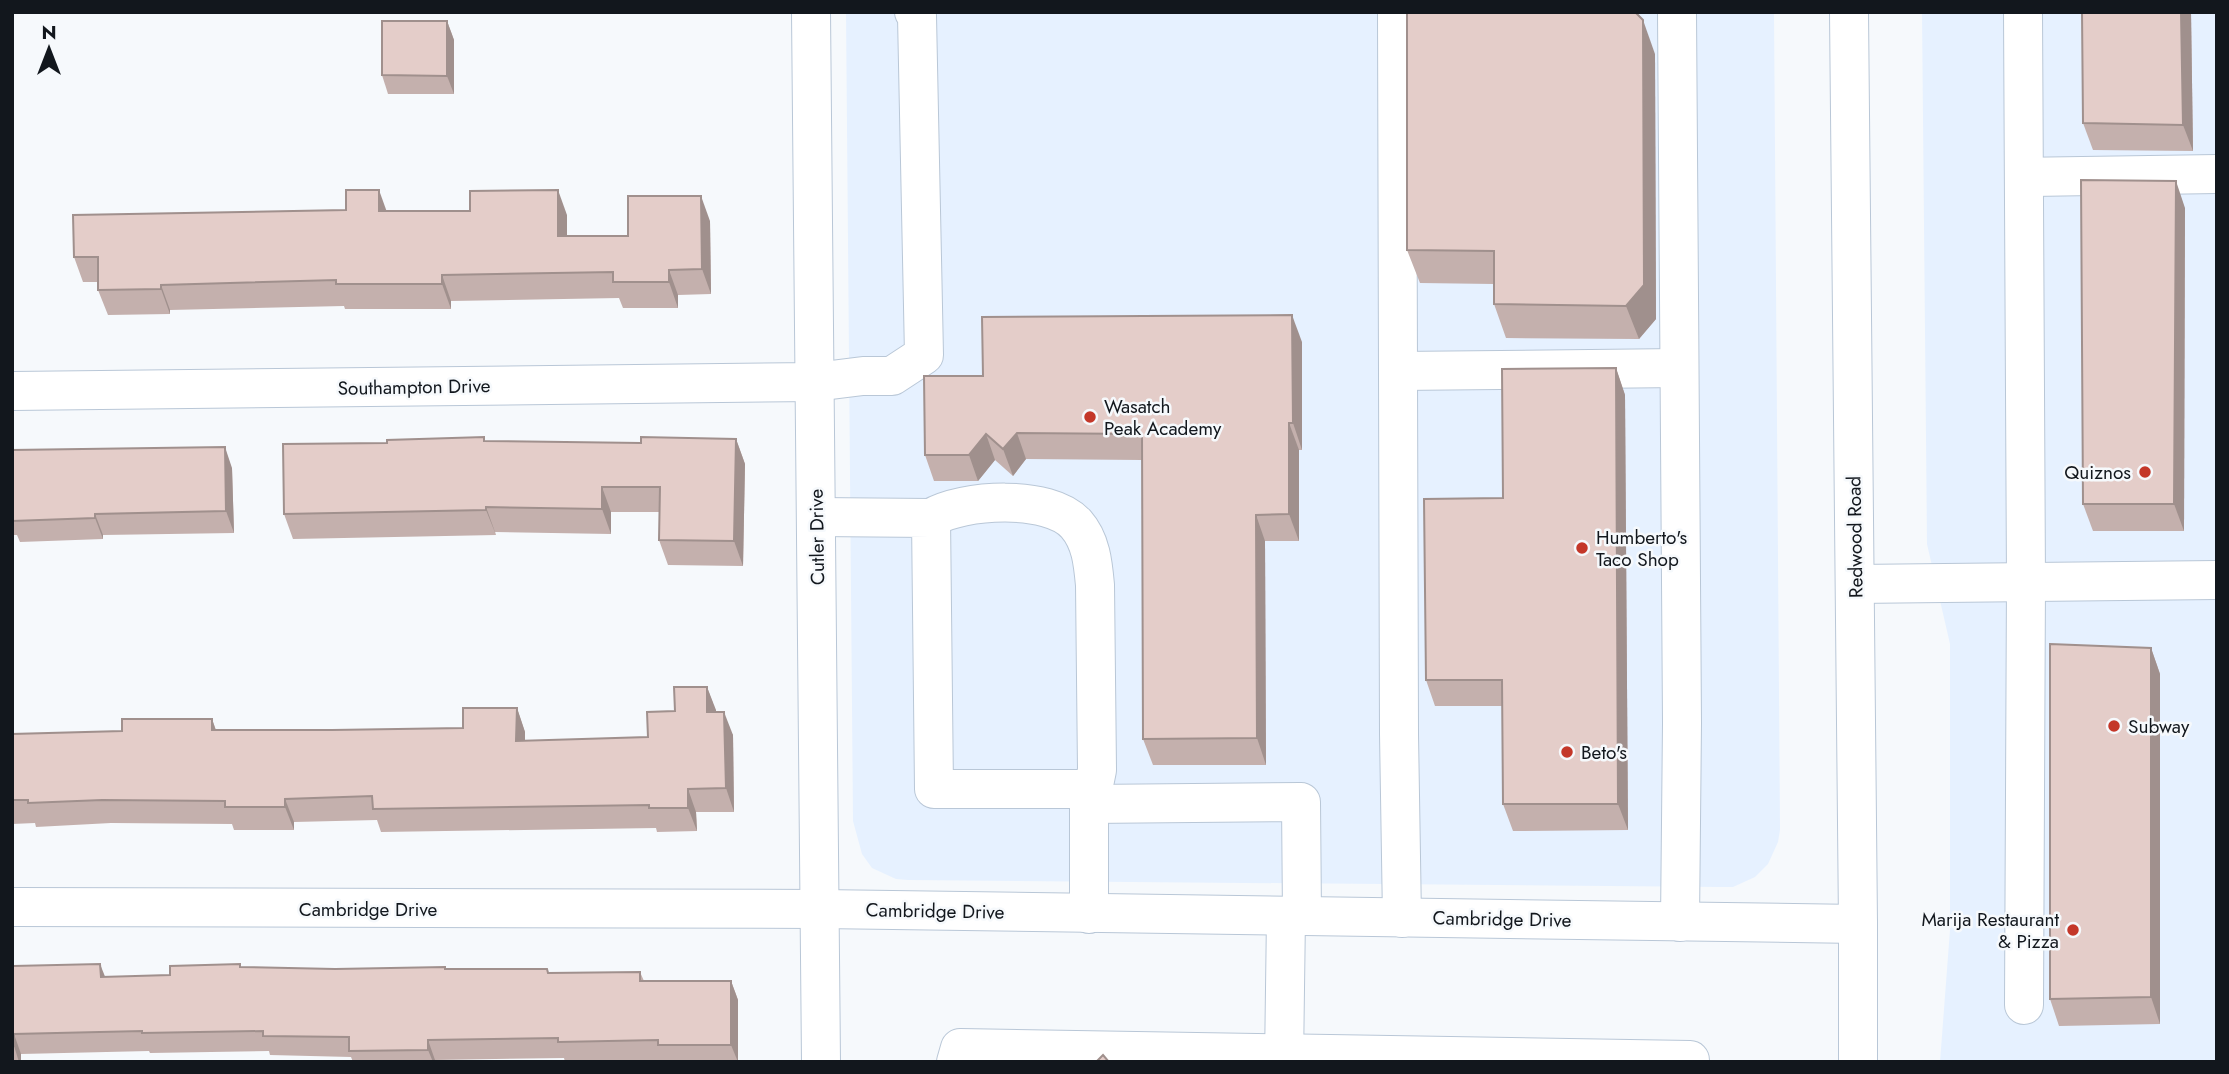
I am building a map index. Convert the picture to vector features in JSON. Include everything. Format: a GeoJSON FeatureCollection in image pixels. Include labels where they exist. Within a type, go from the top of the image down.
{"type":"FeatureCollection","features":[{"type":"Feature","properties":{"kind":"street","name":"Cutler Drive"},"geometry":{"type":"LineString","coordinates":[[811,12],[821,1062]]}},
{"type":"Feature","properties":{"kind":"street","name":"Southampton Drive"},"geometry":{"type":"LineString","coordinates":[[12,391],[816,382],[863,376],[892,376],[924,355],[917,16],[914,12]]}},
{"type":"Feature","properties":{"kind":"street"},"geometry":{"type":"LineString","coordinates":[[1397,12],[1402,918]]}},
{"type":"Feature","properties":{"kind":"street"},"geometry":{"type":"LineString","coordinates":[[1677,12],[1682,723],[1680,922]]}},
{"type":"Feature","properties":{"kind":"street","name":"Redwood Road"},"geometry":{"type":"LineString","coordinates":[[1849,12],[1858,1062]]}},
{"type":"Feature","properties":{"kind":"street"},"geometry":{"type":"LineString","coordinates":[[2023,12],[2026,582],[2024,1005]]}},
{"type":"Feature","properties":{"kind":"street"},"geometry":{"type":"LineString","coordinates":[[2024,177],[2217,174]]}},
{"type":"Feature","properties":{"kind":"street"},"geometry":{"type":"LineString","coordinates":[[1398,371],[1679,368]]}},
{"type":"Feature","properties":{"kind":"street"},"geometry":{"type":"LineString","coordinates":[[817,517],[931,517],[942,511],[981,504],[1023,504],[1044,507],[1075,523],[1085,538],[1093,559],[1096,598],[1097,769],[1089,796],[1089,914]]}},
{"type":"Feature","properties":{"kind":"street"},"geometry":{"type":"LineString","coordinates":[[931,517],[934,789],[1301,802],[1284,1057]]}},
{"type":"Feature","properties":{"kind":"street"},"geometry":{"type":"LineString","coordinates":[[1855,584],[2217,580]]}},
{"type":"Feature","properties":{"kind":"street","name":"Cambridge Drive"},"geometry":{"type":"LineString","coordinates":[[12,907],[821,909],[1858,924]]}},
{"type":"Feature","properties":{"kind":"street"},"geometry":{"type":"LineString","coordinates":[[956,1062],[960,1048],[1284,1057],[1677,1059],[1690,1062]]}},
{"type":"Feature","properties":{"kind":"shaded area"},"geometry":{"type":"Polygon","coordinates":[[[846,12],[1774,12],[1780,830],[1778,842],[1768,864],[1755,877],[1733,887],[908,880],[896,879],[872,868],[862,854],[853,821],[846,12]]]}},
{"type":"Feature","properties":{"kind":"shaded area"},"geometry":{"type":"Polygon","coordinates":[[[1922,12],[2217,12],[2217,1062],[1940,1062],[1950,930],[1950,644],[1927,544],[1922,12]]]}},
{"type":"Feature","properties":{"kind":"building"},"geometry":{"type":"Polygon","coordinates":[[[1407,12],[1635,12],[1643,20],[1644,285],[1626,306],[1494,304],[1494,251],[1407,250],[1407,12]]]}},
{"type":"Feature","properties":{"kind":"building"},"geometry":{"type":"Polygon","coordinates":[[[2082,12],[2181,12],[2183,125],[2083,123],[2082,12]]]}},
{"type":"Feature","properties":{"kind":"building"},"geometry":{"type":"Polygon","coordinates":[[[382,21],[447,21],[447,76],[382,75],[382,21]]]}},
{"type":"Feature","properties":{"kind":"building"},"geometry":{"type":"Polygon","coordinates":[[[2081,180],[2176,181],[2174,504],[2083,504],[2081,180]]]}},
{"type":"Feature","properties":{"kind":"building"},"geometry":{"type":"Polygon","coordinates":[[[346,190],[379,190],[379,211],[470,211],[470,191],[558,190],[558,236],[628,236],[628,196],[701,196],[702,269],[669,270],[669,282],[613,282],[613,272],[442,275],[442,284],[336,284],[336,280],[161,285],[161,289],[98,290],[98,257],[74,257],[73,215],[346,210],[346,190]]]}},
{"type":"Feature","properties":{"kind":"building"},"geometry":{"type":"Polygon","coordinates":[[[1292,315],[1293,423],[1289,423],[1289,514],[1256,515],[1257,738],[1143,739],[1142,434],[1017,433],[1003,449],[986,434],[969,455],[925,455],[924,376],[983,376],[982,317],[1292,315]]]}},
{"type":"Feature","properties":{"kind":"building"},"geometry":{"type":"Polygon","coordinates":[[[1616,368],[1618,804],[1503,804],[1502,680],[1426,680],[1424,499],[1503,498],[1502,369],[1616,368]]]}},
{"type":"Feature","properties":{"kind":"building"},"geometry":{"type":"Polygon","coordinates":[[[484,437],[484,441],[641,443],[641,437],[736,439],[734,541],[659,540],[660,487],[602,487],[602,509],[486,507],[486,510],[284,514],[283,444],[387,443],[387,440],[484,437]]]}},
{"type":"Feature","properties":{"kind":"building"},"geometry":{"type":"Polygon","coordinates":[[[225,447],[226,511],[95,514],[95,518],[12,521],[12,450],[225,447]]]}},
{"type":"Feature","properties":{"kind":"building"},"geometry":{"type":"Polygon","coordinates":[[[2050,644],[2151,648],[2151,997],[2050,999],[2050,644]]]}},
{"type":"Feature","properties":{"kind":"building"},"geometry":{"type":"Polygon","coordinates":[[[674,687],[707,687],[707,712],[724,712],[726,788],[688,789],[688,808],[649,808],[649,805],[373,809],[372,796],[285,799],[285,807],[225,807],[225,801],[102,800],[28,803],[28,800],[12,800],[12,734],[122,731],[122,719],[212,719],[212,730],[463,728],[463,708],[517,708],[516,741],[648,737],[647,712],[675,711],[674,687]]]}},
{"type":"Feature","properties":{"kind":"building"},"geometry":{"type":"Polygon","coordinates":[[[12,964],[100,964],[101,977],[170,975],[170,966],[240,964],[240,967],[335,969],[445,967],[547,969],[548,973],[640,972],[640,981],[731,981],[731,1045],[658,1045],[658,1040],[558,1042],[558,1038],[428,1040],[428,1050],[349,1051],[349,1037],[263,1036],[263,1031],[142,1031],[14,1034],[12,1046],[12,964]]]}},
{"type":"Feature","properties":{"kind":"building"},"geometry":{"type":"Polygon","coordinates":[[[1103,1055],[1109,1062],[1096,1062],[1103,1055]]]}},
{"type":"Feature","properties":{"kind":"place","name":"Wasatch Peak Academy"},"geometry":{"type":"Point","coordinates":[1090,417]}},
{"type":"Feature","properties":{"kind":"place","name":"Quiznos"},"geometry":{"type":"Point","coordinates":[2145,472]}},
{"type":"Feature","properties":{"kind":"place","name":"Humberto's Taco Shop"},"geometry":{"type":"Point","coordinates":[1582,548]}},
{"type":"Feature","properties":{"kind":"place","name":"Subway"},"geometry":{"type":"Point","coordinates":[2114,726]}},
{"type":"Feature","properties":{"kind":"place","name":"Beto's"},"geometry":{"type":"Point","coordinates":[1567,752]}},
{"type":"Feature","properties":{"kind":"place","name":"Marija Restaurant & Pizza"},"geometry":{"type":"Point","coordinates":[2073,930]}}]}
